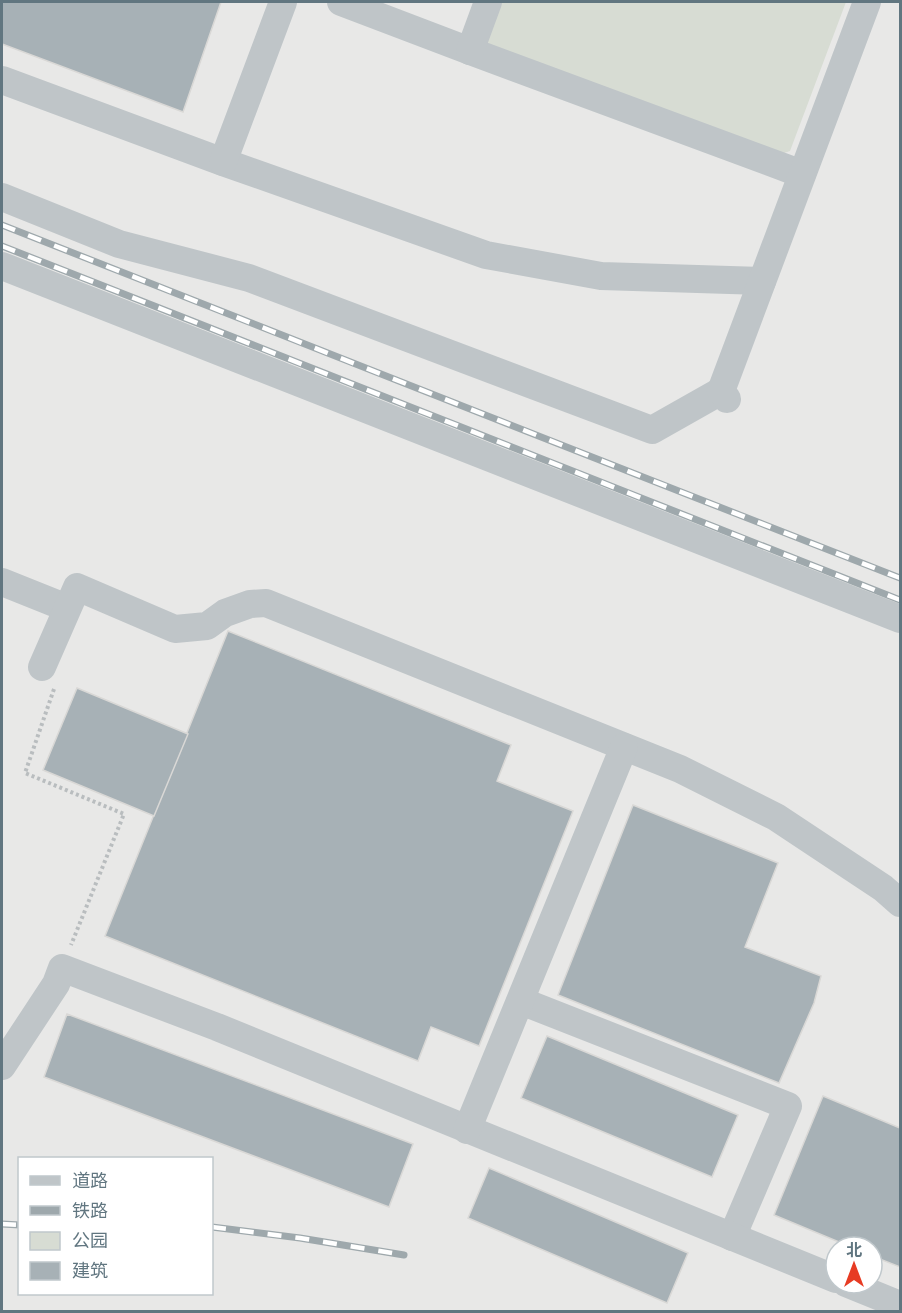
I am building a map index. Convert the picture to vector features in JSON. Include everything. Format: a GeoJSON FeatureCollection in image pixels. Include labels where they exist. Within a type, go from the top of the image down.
{"type":"FeatureCollection","features":[{"type":"Feature","properties":{"kind":"lane"},"geometry":{"type":"LineString","coordinates":[[223,162],[283,2]]}},
{"type":"Feature","properties":{"kind":"lane"},"geometry":{"type":"LineString","coordinates":[[341,2],[802,174]]}},
{"type":"Feature","properties":{"kind":"lane"},"geometry":{"type":"LineString","coordinates":[[470,51],[488,2]]}},
{"type":"Feature","properties":{"kind":"lane"},"geometry":{"type":"LineString","coordinates":[[2,197],[118,244],[249,278],[652,430],[724,395],[762,281],[867,2]]}},
{"type":"Feature","properties":{"kind":"lane"},"geometry":{"type":"LineString","coordinates":[[2,80],[223,162],[486,255],[601,276],[762,281]]}},
{"type":"Feature","properties":{"kind":"lane"},"geometry":{"type":"LineString","coordinates":[[2,266],[900,619]]}},
{"type":"Feature","properties":{"kind":"lane"},"geometry":{"type":"LineString","coordinates":[[2,582],[67,608]]}},
{"type":"Feature","properties":{"kind":"lane"},"geometry":{"type":"LineString","coordinates":[[42,667],[77,587],[175,629],[207,626],[225,613],[250,604],[266,603],[680,769],[776,817],[883,888],[900,903]]}},
{"type":"Feature","properties":{"kind":"lane"},"geometry":{"type":"LineString","coordinates":[[467,1130],[624,747]]}},
{"type":"Feature","properties":{"kind":"lane"},"geometry":{"type":"LineString","coordinates":[[2,1066],[56,984],[62,968],[217,1027],[824,1274]]}},
{"type":"Feature","properties":{"kind":"lane"},"geometry":{"type":"LineString","coordinates":[[521,1001],[788,1106],[732,1237]]}},
{"type":"Feature","properties":{"kind":"lane"},"geometry":{"type":"LineString","coordinates":[[875,1295],[900,1305]]}},
{"type":"Feature","properties":{"kind":"path"},"geometry":{"type":"LineString","coordinates":[[42,667],[56,684],[25,773],[124,814],[62,968]]}},
{"type":"Feature","properties":{"kind":"shaded area"},"geometry":{"type":"Polygon","coordinates":[[[2,2],[900,2],[900,1311],[2,1312],[2,2]]]}},
{"type":"Feature","properties":{"kind":"green space"},"geometry":{"type":"Polygon","coordinates":[[[498,2],[846,2],[790,151],[781,154],[494,51],[487,41],[498,2]]]}},
{"type":"Feature","properties":{"kind":"building"},"geometry":{"type":"Polygon","coordinates":[[[2,2],[221,2],[183,112],[2,44],[2,2]]]}},
{"type":"Feature","properties":{"kind":"building"},"geometry":{"type":"Polygon","coordinates":[[[228,631],[511,745],[497,781],[573,811],[479,1046],[431,1027],[418,1061],[105,936],[228,631]]]}},
{"type":"Feature","properties":{"kind":"building"},"geometry":{"type":"Polygon","coordinates":[[[77,688],[188,734],[154,816],[43,770],[77,688]]]}},
{"type":"Feature","properties":{"kind":"building"},"geometry":{"type":"Polygon","coordinates":[[[633,805],[778,863],[745,947],[821,976],[814,1003],[779,1083],[558,995],[633,805]]]}},
{"type":"Feature","properties":{"kind":"building"},"geometry":{"type":"Polygon","coordinates":[[[67,1014],[413,1144],[389,1207],[44,1077],[67,1014]]]}},
{"type":"Feature","properties":{"kind":"building"},"geometry":{"type":"Polygon","coordinates":[[[547,1036],[738,1115],[712,1177],[521,1098],[547,1036]]]}},
{"type":"Feature","properties":{"kind":"building"},"geometry":{"type":"Polygon","coordinates":[[[823,1096],[900,1128],[900,1267],[884,1261],[884,1235],[824,1236],[774,1215],[823,1096]]]}},
{"type":"Feature","properties":{"kind":"building"},"geometry":{"type":"Polygon","coordinates":[[[489,1168],[688,1253],[667,1303],[468,1218],[489,1168]]]}},
{"type":"Feature","properties":{"kind":"railway"},"geometry":{"type":"LineString","coordinates":[[2,225],[900,578]]}},
{"type":"Feature","properties":{"kind":"railway"},"geometry":{"type":"LineString","coordinates":[[2,246],[900,600]]}},
{"type":"Feature","properties":{"kind":"railway"},"geometry":{"type":"LineString","coordinates":[[2,1224],[18,1225]]}},
{"type":"Feature","properties":{"kind":"railway"},"geometry":{"type":"LineString","coordinates":[[213,1227],[300,1238],[404,1255]]}}]}
